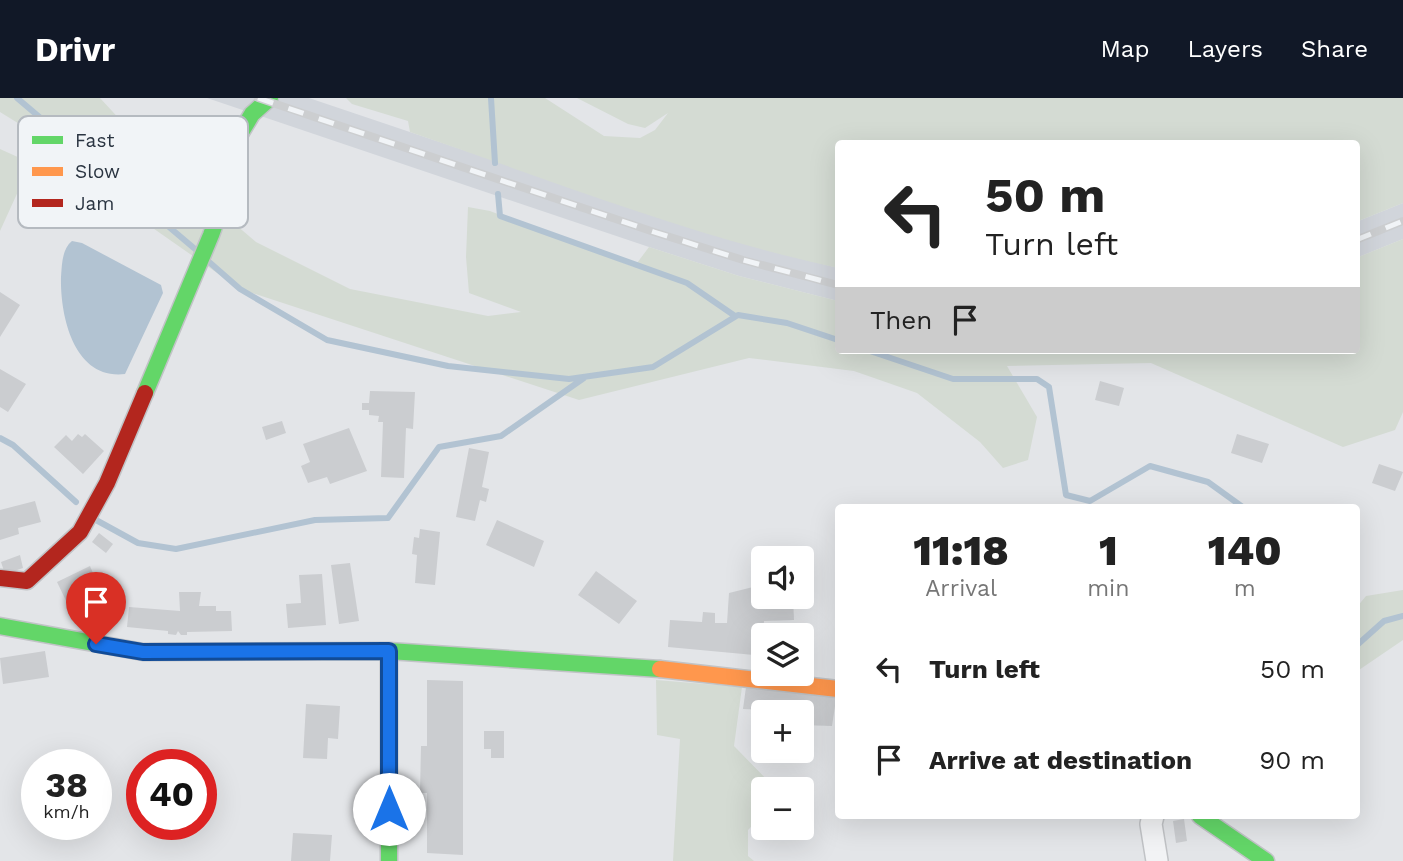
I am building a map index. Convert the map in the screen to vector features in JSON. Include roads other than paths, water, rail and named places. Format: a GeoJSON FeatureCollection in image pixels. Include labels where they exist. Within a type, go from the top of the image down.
{"type":"FeatureCollection","features":[{"type":"Feature","properties":{"kind":"street"},"geometry":{"type":"LineString","coordinates":[[248,121],[270,98]]}},
{"type":"Feature","properties":{"kind":"street"},"geometry":{"type":"LineString","coordinates":[[0,578],[27,581],[80,532],[107,483],[214,228]]}},
{"type":"Feature","properties":{"kind":"street"},"geometry":{"type":"LineString","coordinates":[[0,626],[143,652],[389,651],[625,665],[835,689]]}},
{"type":"Feature","properties":{"kind":"street"},"geometry":{"type":"LineString","coordinates":[[389,651],[389,861]]}},
{"type":"Feature","properties":{"kind":"street"},"geometry":{"type":"LineString","coordinates":[[1152,819],[1157,861]]}},
{"type":"Feature","properties":{"kind":"street"},"geometry":{"type":"LineString","coordinates":[[1204,819],[1266,861]]}},
{"type":"Feature","properties":{"kind":"water"},"geometry":{"type":"Polygon","coordinates":[[[72,241],[82,243],[161,285],[163,293],[125,374],[107,373],[93,367],[73,342],[67,326],[61,292],[64,252],[72,241]]]}},
{"type":"Feature","properties":{"kind":"waterway"},"geometry":{"type":"LineString","coordinates":[[17,98],[38,116]]}},
{"type":"Feature","properties":{"kind":"waterway"},"geometry":{"type":"LineString","coordinates":[[491,98],[495,163]]}},
{"type":"Feature","properties":{"kind":"waterway"},"geometry":{"type":"LineString","coordinates":[[498,194],[500,216],[687,283],[735,316]]}},
{"type":"Feature","properties":{"kind":"waterway"},"geometry":{"type":"LineString","coordinates":[[170,228],[195,249]]}},
{"type":"Feature","properties":{"kind":"waterway"},"geometry":{"type":"LineString","coordinates":[[208,261],[240,289],[327,340],[448,366],[569,379],[653,367],[738,315],[787,323],[835,339]]}},
{"type":"Feature","properties":{"kind":"waterway"},"geometry":{"type":"LineString","coordinates":[[879,354],[953,379],[1037,379],[1049,387],[1066,495],[1090,501],[1150,466],[1208,482],[1238,504]]}},
{"type":"Feature","properties":{"kind":"waterway"},"geometry":{"type":"LineString","coordinates":[[96,520],[138,543],[176,549],[315,520],[388,518],[439,447],[501,436],[584,378]]}},
{"type":"Feature","properties":{"kind":"waterway"},"geometry":{"type":"LineString","coordinates":[[0,438],[13,445],[76,502]]}},
{"type":"Feature","properties":{"kind":"waterway"},"geometry":{"type":"LineString","coordinates":[[1360,642],[1384,621],[1403,616]]}},
{"type":"Feature","properties":{"kind":"railway"},"geometry":{"type":"LineString","coordinates":[[258,98],[654,232],[743,260],[835,284]]}},
{"type":"Feature","properties":{"kind":"railway"},"geometry":{"type":"LineString","coordinates":[[1360,238],[1403,221]]}}]}
